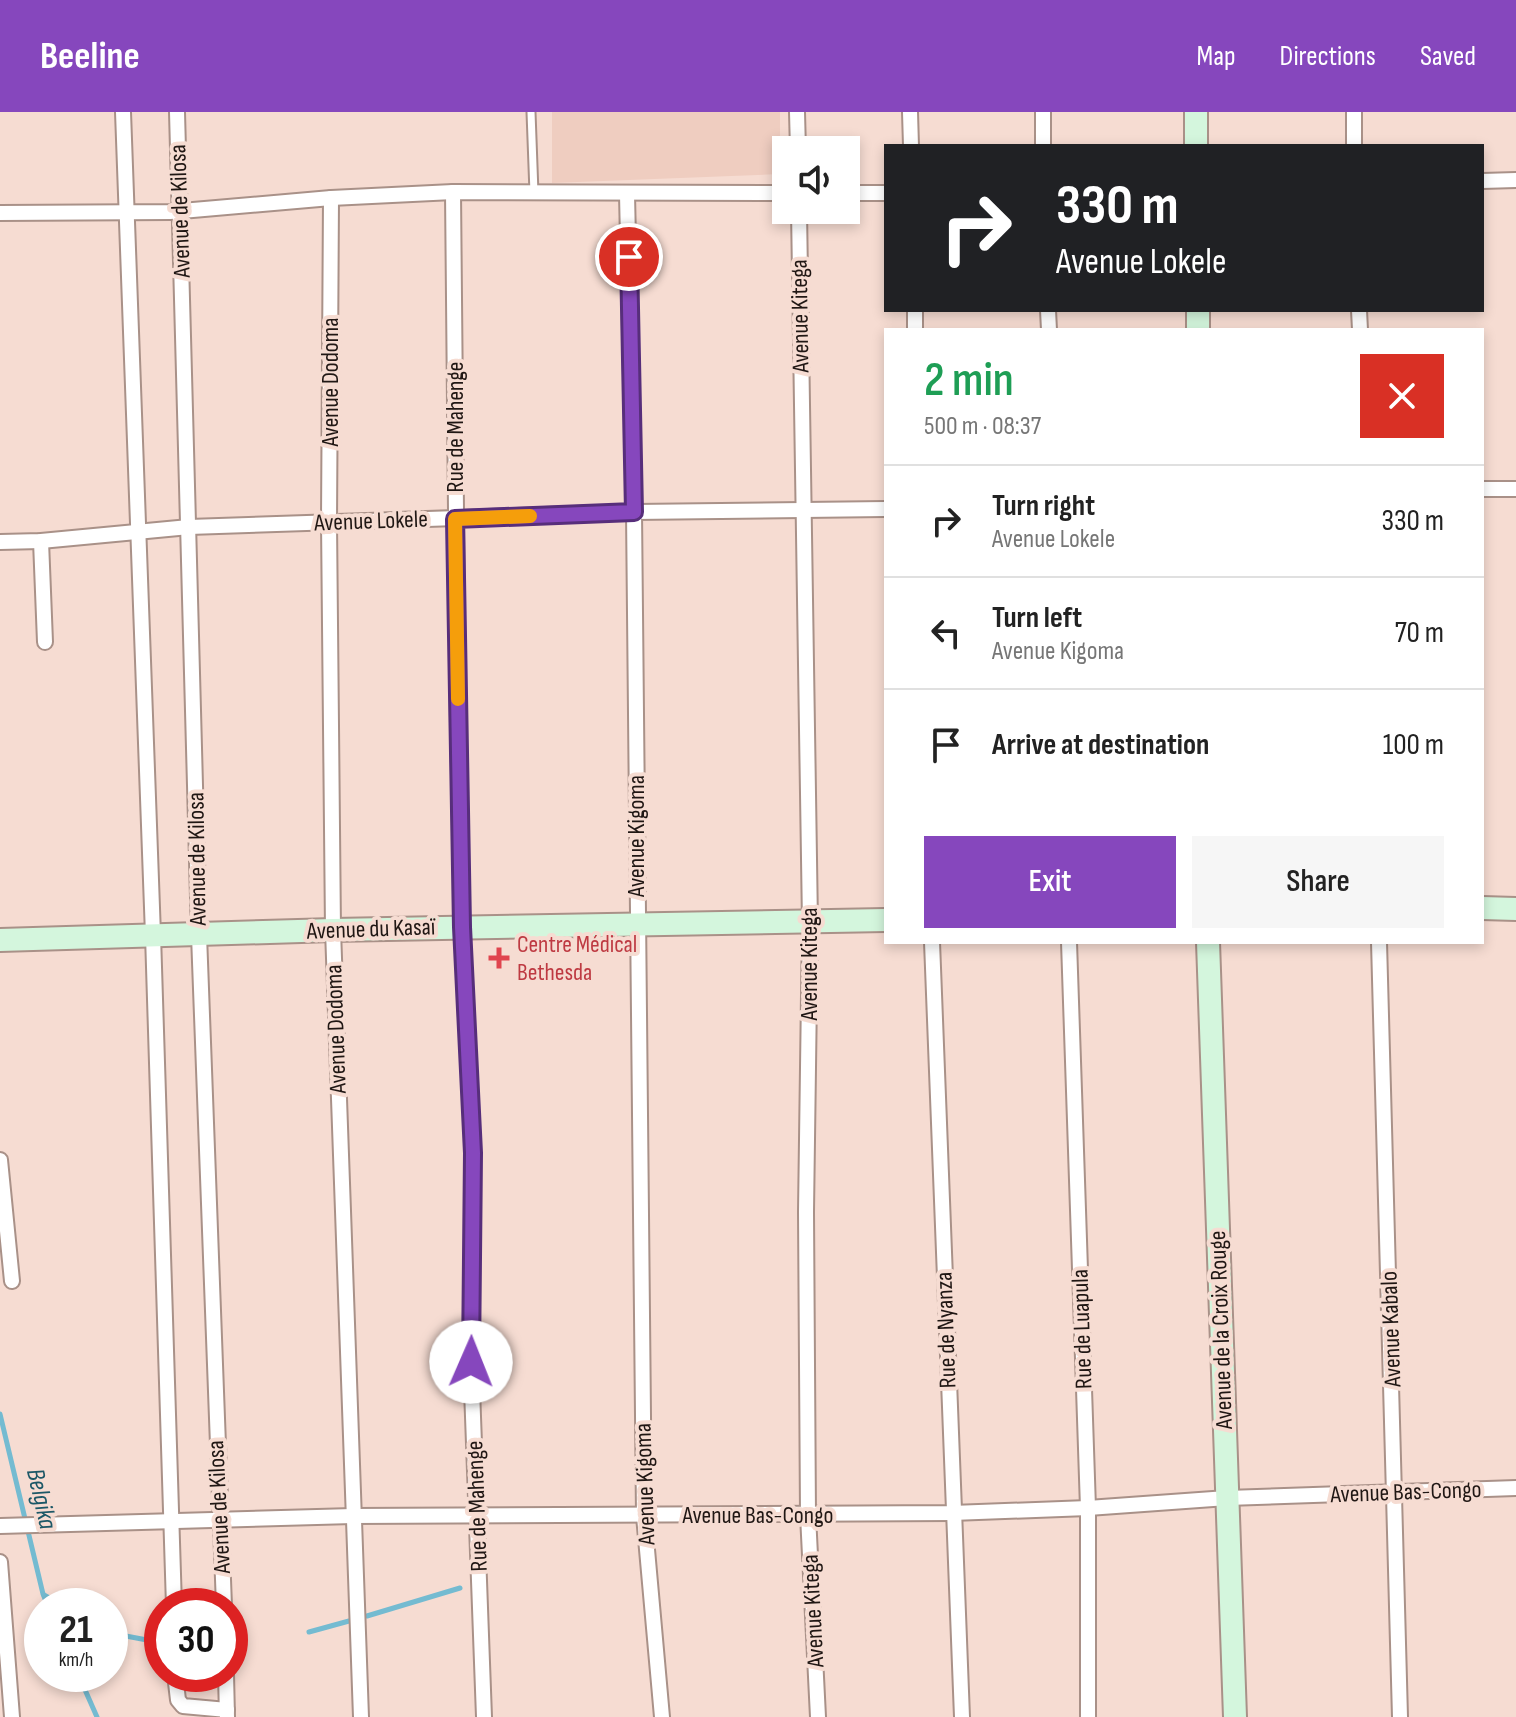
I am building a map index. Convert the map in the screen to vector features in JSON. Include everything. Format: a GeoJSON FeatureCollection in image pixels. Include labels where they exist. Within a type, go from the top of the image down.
{"type":"FeatureCollection","features":[{"type":"Feature","properties":{"kind":"street"},"geometry":{"type":"LineString","coordinates":[[123,112],[174,1588]]}},
{"type":"Feature","properties":{"kind":"street","name":"Avenue de Kilosa"},"geometry":{"type":"LineString","coordinates":[[177,112],[199,935],[223,1588]]}},
{"type":"Feature","properties":{"kind":"street"},"geometry":{"type":"LineString","coordinates":[[797,112],[798,136]]}},
{"type":"Feature","properties":{"kind":"street"},"geometry":{"type":"LineString","coordinates":[[910,112],[911,144]]}},
{"type":"Feature","properties":{"kind":"street"},"geometry":{"type":"LineString","coordinates":[[1043,112],[1043,144]]}},
{"type":"Feature","properties":{"kind":"street"},"geometry":{"type":"LineString","coordinates":[[1196,112],[1196,144]]}},
{"type":"Feature","properties":{"kind":"street"},"geometry":{"type":"LineString","coordinates":[[1354,112],[1354,144]]}},
{"type":"Feature","properties":{"kind":"street"},"geometry":{"type":"LineString","coordinates":[[1484,181],[1516,180]]}},
{"type":"Feature","properties":{"kind":"street"},"geometry":{"type":"LineString","coordinates":[[0,213],[180,210],[453,192],[772,193]]}},
{"type":"Feature","properties":{"kind":"street","name":"Rue de Mahenge"},"geometry":{"type":"LineString","coordinates":[[453,192],[462,927],[473,1153],[471,1362],[484,1717]]}},
{"type":"Feature","properties":{"kind":"street"},"geometry":{"type":"LineString","coordinates":[[860,193],[884,193]]}},
{"type":"Feature","properties":{"kind":"street","name":"Avenue Kigoma"},"geometry":{"type":"LineString","coordinates":[[627,194],[634,512],[644,1516],[662,1717]]}},
{"type":"Feature","properties":{"kind":"street","name":"Avenue Dodoma"},"geometry":{"type":"LineString","coordinates":[[331,198],[329,522],[333,930],[361,1717]]}},
{"type":"Feature","properties":{"kind":"street","name":"Avenue Kitega"},"geometry":{"type":"LineString","coordinates":[[799,224],[810,923],[806,1212],[808,1515],[818,1717]]}},
{"type":"Feature","properties":{"kind":"street"},"geometry":{"type":"LineString","coordinates":[[1484,489],[1516,489]]}},
{"type":"Feature","properties":{"kind":"street","name":"Avenue Lokele"},"geometry":{"type":"LineString","coordinates":[[0,542],[189,527],[634,512],[884,509]]}},
{"type":"Feature","properties":{"kind":"street"},"geometry":{"type":"LineString","coordinates":[[41,541],[45,642]]}},
{"type":"Feature","properties":{"kind":"street"},"geometry":{"type":"LineString","coordinates":[[1484,908],[1516,909]]}},
{"type":"Feature","properties":{"kind":"street","name":"Avenue du Kasaï"},"geometry":{"type":"LineString","coordinates":[[0,940],[462,927],[637,927],[884,920]]}},
{"type":"Feature","properties":{"kind":"street","name":"Rue de Nyanza"},"geometry":{"type":"LineString","coordinates":[[932,944],[962,1717]]}},
{"type":"Feature","properties":{"kind":"street","name":"Rue de Luapula"},"geometry":{"type":"LineString","coordinates":[[1069,944],[1088,1508],[1088,1717]]}},
{"type":"Feature","properties":{"kind":"street","name":"Avenue de la Croix Rouge"},"geometry":{"type":"LineString","coordinates":[[1208,944],[1235,1717]]}},
{"type":"Feature","properties":{"kind":"street","name":"Avenue Kabalo"},"geometry":{"type":"LineString","coordinates":[[1379,944],[1400,1717]]}},
{"type":"Feature","properties":{"kind":"street"},"geometry":{"type":"LineString","coordinates":[[0,1160],[12,1281]]}},
{"type":"Feature","properties":{"kind":"street","name":"Avenue Bas-Congo"},"geometry":{"type":"LineString","coordinates":[[4,1526],[353,1516],[952,1513],[1088,1508],[1227,1498],[1516,1488]]}},
{"type":"Feature","properties":{"kind":"street"},"geometry":{"type":"LineString","coordinates":[[0,1562],[12,1717]]}},
{"type":"Feature","properties":{"kind":"street"},"geometry":{"type":"LineString","coordinates":[[177,1692],[183,1706],[227,1714],[226,1692]]}},
{"type":"Feature","properties":{"kind":"lane"},"geometry":{"type":"LineString","coordinates":[[531,112],[534,193]]}},
{"type":"Feature","properties":{"kind":"shaded area"},"geometry":{"type":"Polygon","coordinates":[[[552,112],[780,112],[780,136],[772,136],[772,174],[552,183],[552,112]]]}},
{"type":"Feature","properties":{"kind":"waterway","name":"Belgika"},"geometry":{"type":"LineString","coordinates":[[0,1414],[42,1588]]}},
{"type":"Feature","properties":{"kind":"waterway"},"geometry":{"type":"LineString","coordinates":[[367,1616],[460,1588]]}},
{"type":"Feature","properties":{"kind":"waterway"},"geometry":{"type":"LineString","coordinates":[[309,1632],[349,1621]]}},
{"type":"Feature","properties":{"kind":"waterway"},"geometry":{"type":"LineString","coordinates":[[128,1636],[144,1639]]}},
{"type":"Feature","properties":{"kind":"waterway"},"geometry":{"type":"LineString","coordinates":[[86,1692],[97,1717]]}},
{"type":"Feature","properties":{"kind":"slow traffic"},"geometry":{"type":"LineString","coordinates":[[458,699],[455,519],[530,516]]}},
{"type":"Feature","properties":{"kind":"place","name":"Centre Médical Bethesda"},"geometry":{"type":"Point","coordinates":[499,958]}},
{"type":"Feature","properties":{"kind":"route"},"geometry":{"type":"LineString","coordinates":[[471,1362],[473,1153],[462,927],[455,519],[634,512],[629,257]]}}]}
